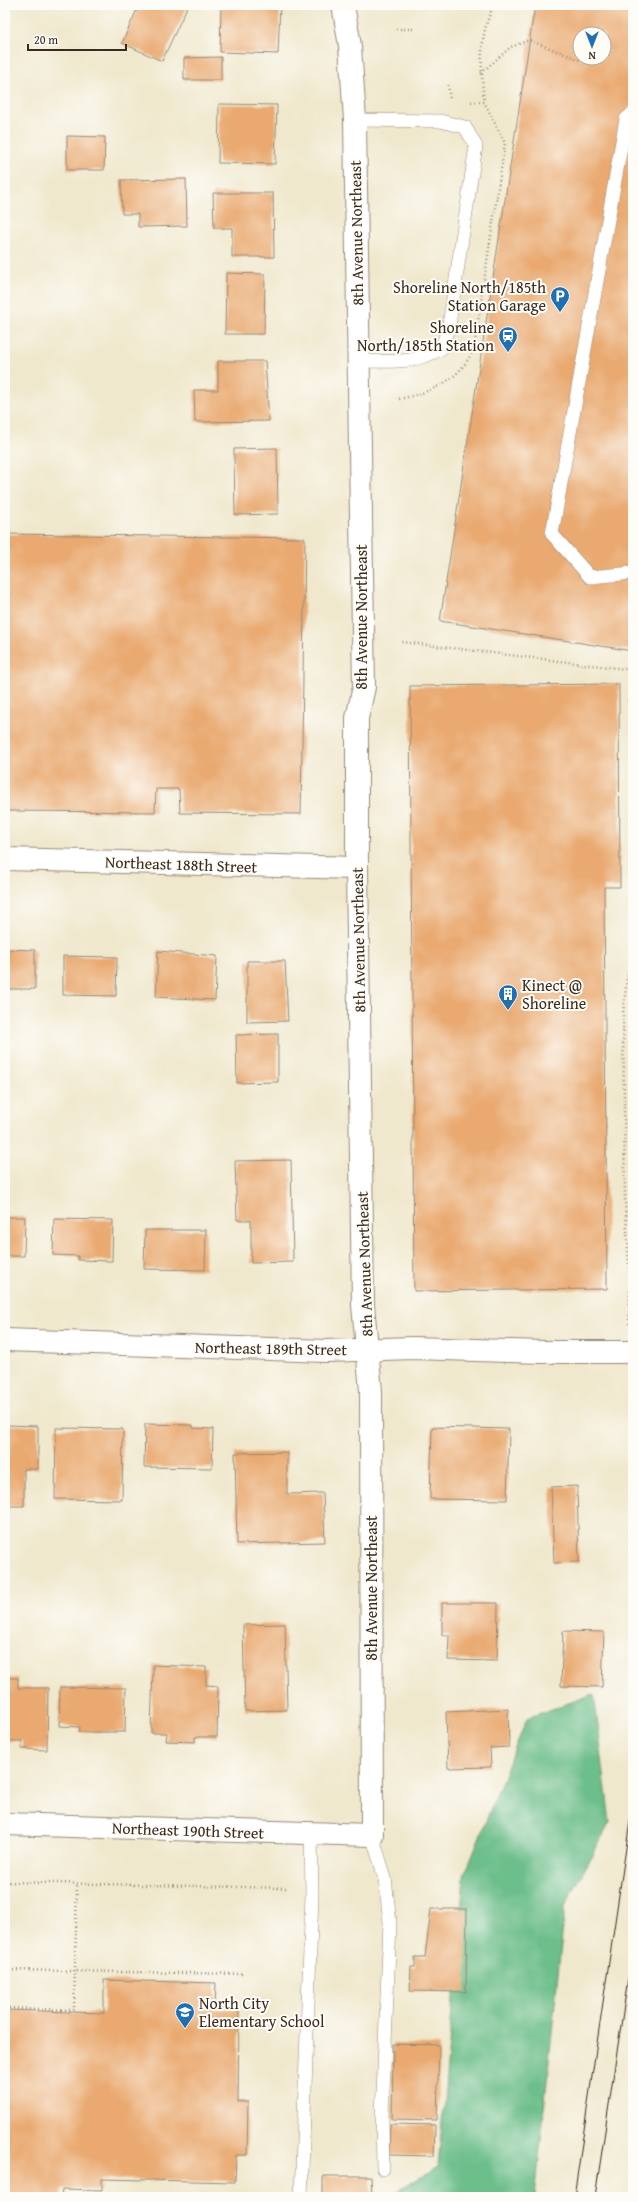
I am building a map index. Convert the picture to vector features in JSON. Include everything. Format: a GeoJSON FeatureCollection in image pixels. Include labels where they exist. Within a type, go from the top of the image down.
{"type":"FeatureCollection","features":[{"type":"Feature","properties":{"kind":"street","name":"8th Avenue Northeast"},"geometry":{"type":"LineString","coordinates":[[343,5],[350,46],[355,120],[364,686],[357,718],[357,868],[363,1305],[371,1391],[372,1835]]}},
{"type":"Feature","properties":{"kind":"street","name":"8th Avenue Northeast"},"geometry":{"type":"LineString","coordinates":[[350,46],[359,5]]}},
{"type":"Feature","properties":{"kind":"street","name":"Northeast 188th Street"},"geometry":{"type":"LineString","coordinates":[[5,859],[357,868]]}},
{"type":"Feature","properties":{"kind":"street","name":"Northeast 189th Street"},"geometry":{"type":"LineString","coordinates":[[5,1340],[326,1351],[413,1348],[543,1352],[633,1352]]}},
{"type":"Feature","properties":{"kind":"street","name":"Northeast 190th Street"},"geometry":{"type":"LineString","coordinates":[[5,1824],[372,1835]]}},
{"type":"Feature","properties":{"kind":"lane"},"geometry":{"type":"LineString","coordinates":[[633,113],[626,119],[552,534],[590,577],[633,573]]}},
{"type":"Feature","properties":{"kind":"lane"},"geometry":{"type":"LineString","coordinates":[[355,120],[440,121],[464,127],[476,146],[449,325],[442,348],[424,358],[399,361],[358,361]]}},
{"type":"Feature","properties":{"kind":"lane"},"geometry":{"type":"LineString","coordinates":[[301,2197],[312,1889],[311,1834]]}},
{"type":"Feature","properties":{"kind":"lane"},"geometry":{"type":"LineString","coordinates":[[372,1835],[385,1878],[390,1922],[382,2116],[383,2170]]}},
{"type":"Feature","properties":{"kind":"path"},"geometry":{"type":"LineString","coordinates":[[464,102],[484,102],[481,73],[482,40],[488,17],[494,5]]}},
{"type":"Feature","properties":{"kind":"path"},"geometry":{"type":"LineString","coordinates":[[396,29],[416,29]]}},
{"type":"Feature","properties":{"kind":"path"},"geometry":{"type":"LineString","coordinates":[[481,73],[511,47],[529,40],[572,57]]}},
{"type":"Feature","properties":{"kind":"path"},"geometry":{"type":"LineString","coordinates":[[448,86],[450,102]]}},
{"type":"Feature","properties":{"kind":"path"},"geometry":{"type":"LineString","coordinates":[[402,642],[633,670]]}},
{"type":"Feature","properties":{"kind":"path"},"geometry":{"type":"LineString","coordinates":[[627,701],[633,701]]}},
{"type":"Feature","properties":{"kind":"path"},"geometry":{"type":"LineString","coordinates":[[628,1327],[630,1281],[625,1201],[623,1013],[627,978],[633,958]]}},
{"type":"Feature","properties":{"kind":"path"},"geometry":{"type":"LineString","coordinates":[[5,1882],[312,1889]]}},
{"type":"Feature","properties":{"kind":"path"},"geometry":{"type":"LineString","coordinates":[[5,2008],[74,2010],[77,1883]]}},
{"type":"Feature","properties":{"kind":"path"},"geometry":{"type":"LineString","coordinates":[[5,1970],[245,1974]]}},
{"type":"Feature","properties":{"kind":"green space"},"geometry":{"type":"Polygon","coordinates":[[[594,1694],[610,1822],[565,1906],[535,2197],[358,2197],[360,2190],[389,2196],[438,2167],[464,1876],[527,1718],[594,1694]]]}},
{"type":"Feature","properties":{"kind":"building"},"geometry":{"type":"Polygon","coordinates":[[[139,5],[188,5],[162,61],[122,43],[139,5]]]}},
{"type":"Feature","properties":{"kind":"building"},"geometry":{"type":"Polygon","coordinates":[[[221,5],[280,5],[278,54],[220,52],[221,5]]]}},
{"type":"Feature","properties":{"kind":"building","name":"Shoreline North/185th Station Garage"},"geometry":{"type":"Polygon","coordinates":[[[535,5],[594,5],[633,10],[633,651],[440,621],[535,5]]]}},
{"type":"Feature","properties":{"kind":"building"},"geometry":{"type":"Polygon","coordinates":[[[221,57],[221,80],[184,80],[184,58],[221,57]]]}},
{"type":"Feature","properties":{"kind":"building"},"geometry":{"type":"Polygon","coordinates":[[[219,104],[277,105],[275,164],[218,163],[219,104]]]}},
{"type":"Feature","properties":{"kind":"building"},"geometry":{"type":"Polygon","coordinates":[[[67,136],[105,137],[104,170],[67,170],[67,136]]]}},
{"type":"Feature","properties":{"kind":"building"},"geometry":{"type":"Polygon","coordinates":[[[186,179],[187,226],[138,227],[138,214],[122,214],[121,180],[186,179]]]}},
{"type":"Feature","properties":{"kind":"building"},"geometry":{"type":"Polygon","coordinates":[[[213,193],[273,193],[274,257],[232,257],[232,228],[214,228],[213,193]]]}},
{"type":"Feature","properties":{"kind":"building"},"geometry":{"type":"Polygon","coordinates":[[[226,273],[265,274],[264,334],[225,334],[226,273]]]}},
{"type":"Feature","properties":{"kind":"building"},"geometry":{"type":"Polygon","coordinates":[[[218,361],[265,361],[269,421],[195,422],[194,390],[218,390],[218,361]]]}},
{"type":"Feature","properties":{"kind":"building"},"geometry":{"type":"Polygon","coordinates":[[[277,448],[278,514],[235,515],[234,449],[277,448]]]}},
{"type":"Feature","properties":{"kind":"building"},"geometry":{"type":"Polygon","coordinates":[[[5,534],[305,538],[301,814],[180,813],[179,789],[156,789],[155,812],[5,811],[5,534]]]}},
{"type":"Feature","properties":{"kind":"building","name":"Kinect @ Shoreline"},"geometry":{"type":"Polygon","coordinates":[[[619,684],[620,887],[604,887],[607,1289],[414,1291],[410,686],[619,684]]]}},
{"type":"Feature","properties":{"kind":"building"},"geometry":{"type":"Polygon","coordinates":[[[5,949],[35,950],[35,989],[5,989],[5,949]]]}},
{"type":"Feature","properties":{"kind":"building"},"geometry":{"type":"Polygon","coordinates":[[[158,951],[217,956],[215,1000],[156,997],[158,951]]]}},
{"type":"Feature","properties":{"kind":"building"},"geometry":{"type":"Polygon","coordinates":[[[63,956],[117,957],[116,996],[63,995],[63,956]]]}},
{"type":"Feature","properties":{"kind":"building"},"geometry":{"type":"Polygon","coordinates":[[[247,961],[285,961],[288,1021],[247,1022],[247,961]]]}},
{"type":"Feature","properties":{"kind":"building"},"geometry":{"type":"Polygon","coordinates":[[[278,1034],[278,1082],[237,1083],[236,1035],[278,1034]]]}},
{"type":"Feature","properties":{"kind":"building"},"geometry":{"type":"Polygon","coordinates":[[[291,1160],[293,1262],[251,1263],[251,1220],[237,1220],[235,1161],[291,1160]]]}},
{"type":"Feature","properties":{"kind":"building"},"geometry":{"type":"Polygon","coordinates":[[[5,1217],[25,1217],[24,1256],[5,1256],[5,1217]]]}},
{"type":"Feature","properties":{"kind":"building"},"geometry":{"type":"Polygon","coordinates":[[[54,1219],[113,1220],[112,1261],[78,1260],[78,1256],[53,1255],[54,1219]]]}},
{"type":"Feature","properties":{"kind":"building"},"geometry":{"type":"Polygon","coordinates":[[[145,1230],[206,1230],[205,1270],[144,1269],[145,1230]]]}},
{"type":"Feature","properties":{"kind":"building"},"geometry":{"type":"Polygon","coordinates":[[[145,1424],[193,1425],[193,1428],[213,1429],[212,1468],[144,1467],[145,1424]]]}},
{"type":"Feature","properties":{"kind":"building"},"geometry":{"type":"Polygon","coordinates":[[[5,1425],[38,1426],[38,1469],[24,1469],[24,1506],[5,1506],[5,1425]]]}},
{"type":"Feature","properties":{"kind":"building"},"geometry":{"type":"Polygon","coordinates":[[[432,1427],[509,1429],[507,1500],[430,1499],[432,1427]]]}},
{"type":"Feature","properties":{"kind":"building"},"geometry":{"type":"Polygon","coordinates":[[[56,1428],[123,1429],[122,1500],[55,1499],[56,1428]]]}},
{"type":"Feature","properties":{"kind":"building"},"geometry":{"type":"Polygon","coordinates":[[[287,1452],[287,1494],[323,1493],[325,1542],[237,1544],[235,1453],[287,1452]]]}},
{"type":"Feature","properties":{"kind":"building"},"geometry":{"type":"Polygon","coordinates":[[[577,1486],[579,1562],[554,1563],[551,1487],[577,1486]]]}},
{"type":"Feature","properties":{"kind":"building"},"geometry":{"type":"Polygon","coordinates":[[[442,1603],[498,1603],[497,1661],[448,1660],[449,1635],[442,1635],[442,1603]]]}},
{"type":"Feature","properties":{"kind":"building"},"geometry":{"type":"Polygon","coordinates":[[[285,1624],[287,1710],[245,1711],[243,1625],[285,1624]]]}},
{"type":"Feature","properties":{"kind":"building"},"geometry":{"type":"Polygon","coordinates":[[[563,1631],[604,1632],[602,1687],[561,1686],[563,1631]]]}},
{"type":"Feature","properties":{"kind":"building"},"geometry":{"type":"Polygon","coordinates":[[[153,1665],[206,1667],[206,1685],[218,1686],[217,1737],[195,1737],[195,1742],[166,1741],[167,1733],[151,1733],[153,1665]]]}},
{"type":"Feature","properties":{"kind":"building"},"geometry":{"type":"Polygon","coordinates":[[[5,1678],[18,1678],[18,1688],[48,1688],[47,1750],[22,1749],[22,1741],[5,1741],[5,1678]]]}},
{"type":"Feature","properties":{"kind":"building"},"geometry":{"type":"Polygon","coordinates":[[[60,1687],[126,1688],[125,1732],[79,1732],[80,1727],[59,1726],[60,1687]]]}},
{"type":"Feature","properties":{"kind":"building"},"geometry":{"type":"Polygon","coordinates":[[[508,1709],[509,1747],[490,1748],[491,1767],[448,1768],[446,1712],[508,1709]]]}},
{"type":"Feature","properties":{"kind":"building"},"geometry":{"type":"Polygon","coordinates":[[[431,1909],[467,1909],[466,1992],[410,1991],[411,1967],[415,1967],[415,1957],[425,1957],[431,1909]]]}},
{"type":"Feature","properties":{"kind":"building"},"geometry":{"type":"Polygon","coordinates":[[[104,1980],[216,1983],[215,2009],[239,2009],[238,2102],[248,2102],[247,2155],[236,2155],[235,2182],[102,2179],[102,2190],[62,2189],[61,2197],[5,2197],[5,2010],[104,2013],[104,1980]]]}},
{"type":"Feature","properties":{"kind":"building"},"geometry":{"type":"Polygon","coordinates":[[[393,2044],[439,2045],[437,2120],[392,2119],[393,2044]]]}},
{"type":"Feature","properties":{"kind":"building"},"geometry":{"type":"Polygon","coordinates":[[[390,2124],[435,2125],[434,2156],[389,2155],[390,2124]]]}},
{"type":"Feature","properties":{"kind":"building"},"geometry":{"type":"Polygon","coordinates":[[[323,2176],[371,2176],[372,2197],[323,2197],[323,2176]]]}},
{"type":"Feature","properties":{"kind":"tram line"},"geometry":{"type":"LineString","coordinates":[[574,2197],[633,1801]]}},
{"type":"Feature","properties":{"kind":"tram line"},"geometry":{"type":"LineString","coordinates":[[595,2197],[633,1946]]}},
{"type":"Feature","properties":{"kind":"place","name":"Shoreline North/185th Station Garage"},"geometry":{"type":"Point","coordinates":[560,313]}},
{"type":"Feature","properties":{"kind":"place","name":"Shoreline North/185th Station"},"geometry":{"type":"Point","coordinates":[508,353]}},
{"type":"Feature","properties":{"kind":"place","name":"Kinect @ Shoreline"},"geometry":{"type":"Point","coordinates":[508,1011]}},
{"type":"Feature","properties":{"kind":"place","name":"North City Elementary School"},"geometry":{"type":"Point","coordinates":[185,2029]}}]}
